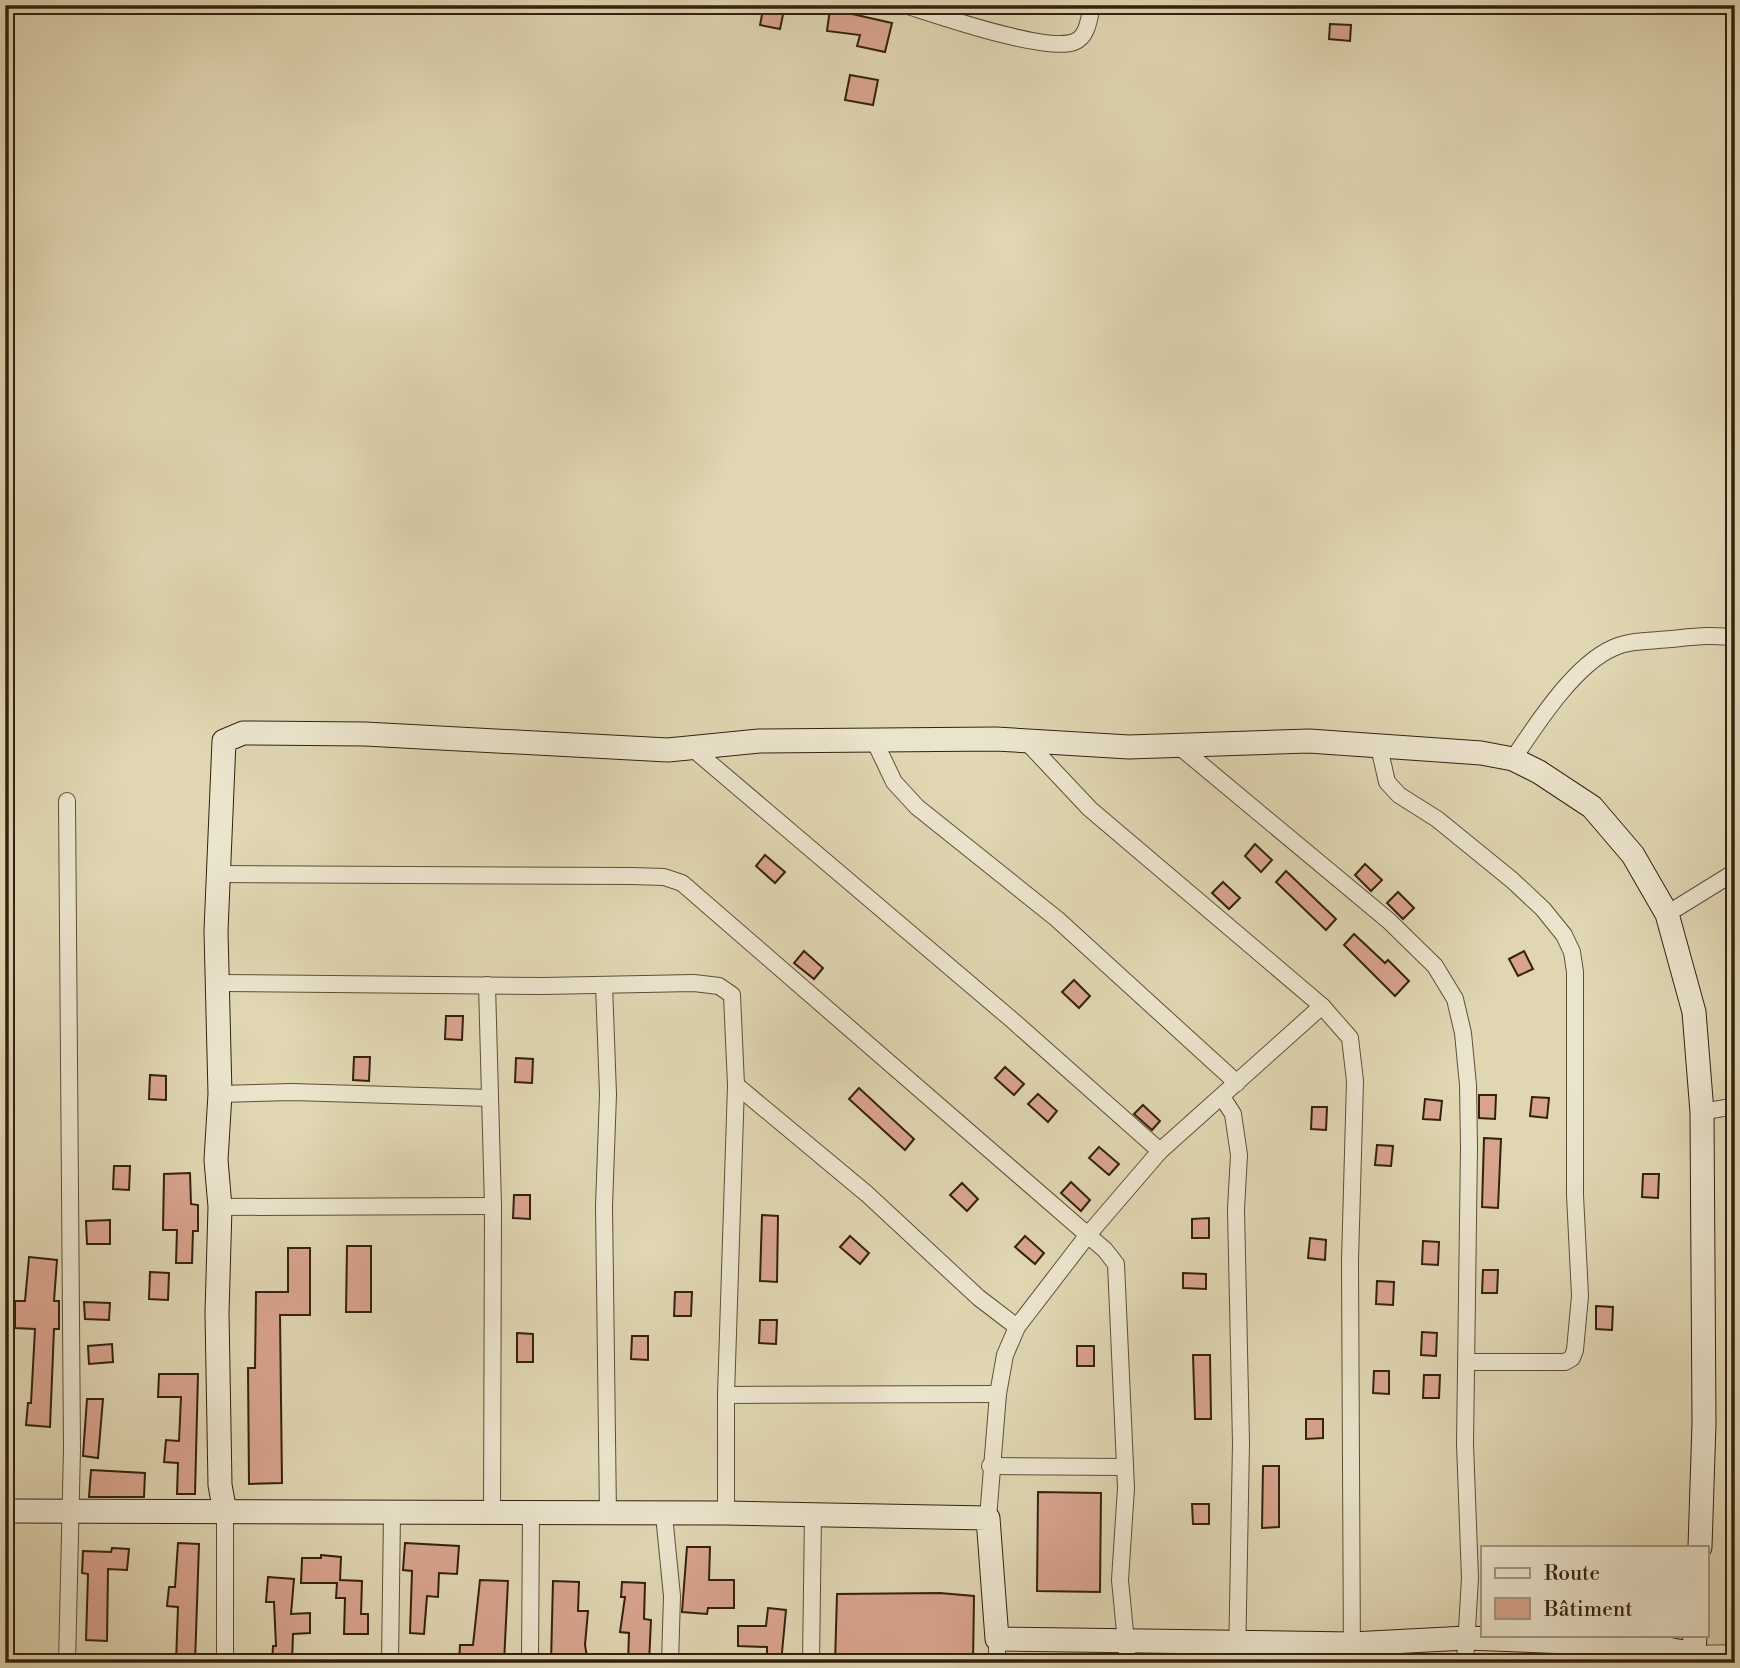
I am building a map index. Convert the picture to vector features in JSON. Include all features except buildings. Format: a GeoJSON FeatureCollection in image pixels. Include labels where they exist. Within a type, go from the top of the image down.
{"type":"FeatureCollection","features":[{"type":"Feature","properties":{"kind":"street"},"geometry":{"type":"LineString","coordinates":[[905,5],[1034,41],[1062,44],[1075,42],[1085,34],[1092,5]]}},
{"type":"Feature","properties":{"kind":"street"},"geometry":{"type":"LineString","coordinates":[[1513,759],[1554,703],[1596,659],[1613,647],[1719,635],[1735,638]]}},
{"type":"Feature","properties":{"kind":"street"},"geometry":{"type":"LineString","coordinates":[[225,1663],[225,1512],[220,1485],[217,1313],[220,1206],[216,1160],[220,1094],[216,983],[221,750],[224,741],[243,733],[365,734],[638,748],[692,748],[759,741],[1025,740],[1129,747],[1180,747],[1309,741],[1379,747],[1448,748],[1513,759],[1570,790],[1592,807],[1633,855],[1667,914],[1694,1012],[1702,1112],[1704,1423],[1700,1546]]}},
{"type":"Feature","properties":{"kind":"street"},"geometry":{"type":"LineString","coordinates":[[874,740],[894,782],[918,807],[1057,919],[1237,1083]]}},
{"type":"Feature","properties":{"kind":"street"},"geometry":{"type":"LineString","coordinates":[[1025,740],[1090,810],[1322,1006],[1350,1038],[1356,1081],[1350,1261],[1352,1653]]}},
{"type":"Feature","properties":{"kind":"street"},"geometry":{"type":"LineString","coordinates":[[1180,747],[1389,921],[1435,966],[1455,999],[1463,1033],[1468,1085],[1465,1496],[1470,1578],[1465,1663]]}},
{"type":"Feature","properties":{"kind":"street"},"geometry":{"type":"LineString","coordinates":[[1379,747],[1387,782],[1399,795],[1437,819],[1543,909],[1564,935],[1575,972],[1575,1195],[1580,1296],[1576,1350],[1572,1358],[1564,1362],[1467,1362]]}},
{"type":"Feature","properties":{"kind":"street"},"geometry":{"type":"LineString","coordinates":[[692,748],[1012,1019],[1160,1152]]}},
{"type":"Feature","properties":{"kind":"street"},"geometry":{"type":"LineString","coordinates":[[67,801],[71,1512],[67,1663]]}},
{"type":"Feature","properties":{"kind":"street"},"geometry":{"type":"LineString","coordinates":[[1667,914],[1735,872]]}},
{"type":"Feature","properties":{"kind":"street"},"geometry":{"type":"LineString","coordinates":[[219,874],[632,876],[664,877],[682,883],[1009,1164],[1105,1250],[1116,1264],[1124,1467],[1120,1580],[1128,1652]]}},
{"type":"Feature","properties":{"kind":"street"},"geometry":{"type":"LineString","coordinates":[[216,983],[694,983],[719,986],[732,995],[736,1085],[726,1395],[726,1513]]}},
{"type":"Feature","properties":{"kind":"street"},"geometry":{"type":"LineString","coordinates":[[487,985],[493,1206],[492,1515]]}},
{"type":"Feature","properties":{"kind":"street"},"geometry":{"type":"LineString","coordinates":[[604,985],[608,1094],[604,1206],[608,1514]]}},
{"type":"Feature","properties":{"kind":"street"},"geometry":{"type":"LineString","coordinates":[[997,1663],[988,1518],[990,1466],[1005,1355],[1017,1327],[1087,1236],[1160,1152],[1322,1006]]}},
{"type":"Feature","properties":{"kind":"street"},"geometry":{"type":"LineString","coordinates":[[736,1085],[867,1194],[979,1298],[1017,1327]]}},
{"type":"Feature","properties":{"kind":"street"},"geometry":{"type":"LineString","coordinates":[[220,1094],[292,1092],[490,1098]]}},
{"type":"Feature","properties":{"kind":"street"},"geometry":{"type":"LineString","coordinates":[[1222,1097],[1233,1114],[1240,1155],[1236,1209],[1241,1443],[1237,1652]]}},
{"type":"Feature","properties":{"kind":"street"},"geometry":{"type":"LineString","coordinates":[[1702,1112],[1735,1106]]}},
{"type":"Feature","properties":{"kind":"street"},"geometry":{"type":"LineString","coordinates":[[220,1206],[493,1206]]}},
{"type":"Feature","properties":{"kind":"street"},"geometry":{"type":"LineString","coordinates":[[726,1395],[998,1394]]}},
{"type":"Feature","properties":{"kind":"street"},"geometry":{"type":"LineString","coordinates":[[990,1466],[1124,1467]]}},
{"type":"Feature","properties":{"kind":"street"},"geometry":{"type":"LineString","coordinates":[[5,1511],[492,1515],[726,1513],[988,1518]]}},
{"type":"Feature","properties":{"kind":"street"},"geometry":{"type":"LineString","coordinates":[[390,1663],[393,1513]]}},
{"type":"Feature","properties":{"kind":"street"},"geometry":{"type":"LineString","coordinates":[[530,1663],[531,1514]]}},
{"type":"Feature","properties":{"kind":"street"},"geometry":{"type":"LineString","coordinates":[[811,1663],[813,1514]]}},
{"type":"Feature","properties":{"kind":"street"},"geometry":{"type":"LineString","coordinates":[[664,1515],[672,1595],[670,1663]]}},
{"type":"Feature","properties":{"kind":"street"},"geometry":{"type":"LineString","coordinates":[[997,1639],[1128,1652],[1352,1653],[1466,1638],[1591,1654],[1646,1645],[1735,1653]]}}]}
